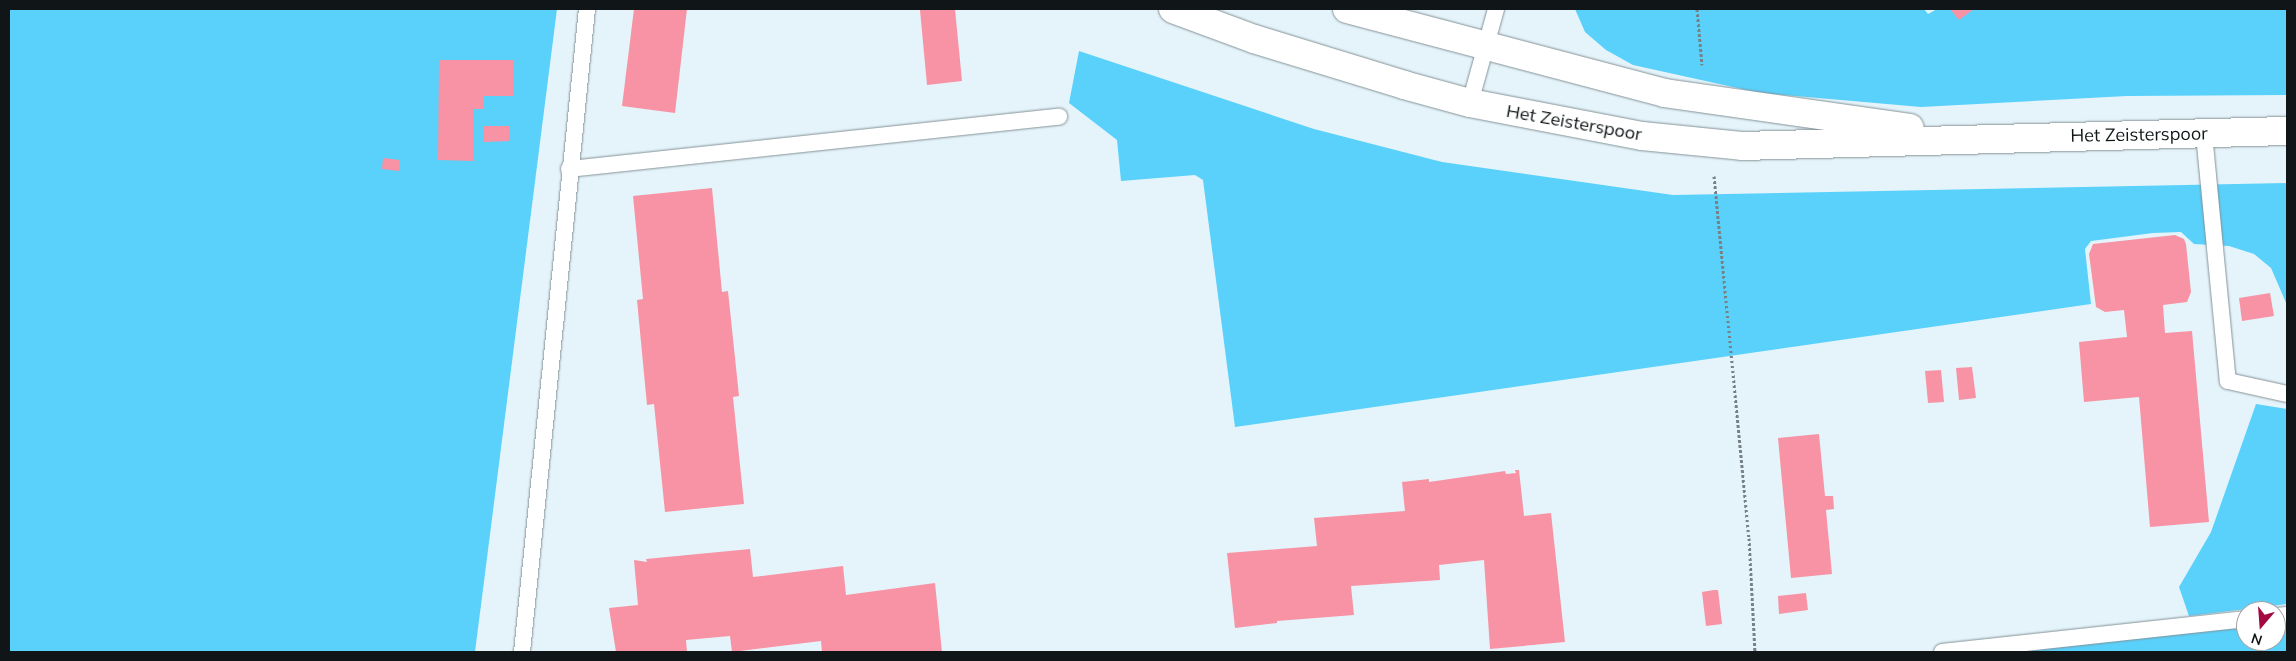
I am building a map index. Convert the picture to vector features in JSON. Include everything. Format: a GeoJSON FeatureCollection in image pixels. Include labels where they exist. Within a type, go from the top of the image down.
{"type":"FeatureCollection","features":[{"type":"Feature","properties":{"kind":"street","name":"Het Zeisterspoor"},"geometry":{"type":"LineString","coordinates":[[1173,9],[1254,39],[1470,103],[1642,136],[1742,146],[2287,131]]}},
{"type":"Feature","properties":{"kind":"street","name":"Het Zeisterspoor"},"geometry":{"type":"LineString","coordinates":[[1347,9],[1665,93],[1708,101],[1991,139]]}},
{"type":"Feature","properties":{"kind":"lane"},"geometry":{"type":"LineString","coordinates":[[522,652],[569,169],[587,9]]}},
{"type":"Feature","properties":{"kind":"lane"},"geometry":{"type":"LineString","coordinates":[[1470,103],[1496,9]]}},
{"type":"Feature","properties":{"kind":"lane"},"geometry":{"type":"LineString","coordinates":[[569,169],[1059,117]]}},
{"type":"Feature","properties":{"kind":"lane"},"geometry":{"type":"LineString","coordinates":[[2204,134],[2228,381],[2287,394]]}},
{"type":"Feature","properties":{"kind":"lane"},"geometry":{"type":"LineString","coordinates":[[1942,652],[2236,620]]}},
{"type":"Feature","properties":{"kind":"path"},"geometry":{"type":"LineString","coordinates":[[1697,9],[1708,101]]}},
{"type":"Feature","properties":{"kind":"path"},"geometry":{"type":"LineString","coordinates":[[1711,143],[1749,538],[1755,652]]}},
{"type":"Feature","properties":{"kind":"shaded area"},"geometry":{"type":"Polygon","coordinates":[[[9,9],[557,9],[475,652],[9,652],[9,9]]]}},
{"type":"Feature","properties":{"kind":"shaded area"},"geometry":{"type":"Polygon","coordinates":[[[1575,9],[1924,9],[1928,14],[1937,9],[2287,9],[2287,95],[2127,96],[1921,107],[1760,93],[1633,65],[1606,50],[1585,32],[1575,9]]]}},
{"type":"Feature","properties":{"kind":"shaded area"},"geometry":{"type":"Polygon","coordinates":[[[1079,51],[1314,129],[1442,162],[1673,195],[2287,183],[2287,305],[2271,268],[2254,254],[2229,246],[2194,244],[2181,232],[2153,233],[2091,241],[2085,249],[2091,304],[1235,427],[1203,180],[1195,175],[1121,181],[1117,140],[1069,103],[1079,51]]]}},
{"type":"Feature","properties":{"kind":"shaded area"},"geometry":{"type":"Polygon","coordinates":[[[2256,404],[2287,409],[2287,604],[2286,601],[2236,601],[2236,610],[2189,616],[2179,587],[2211,532],[2256,404]]]}},
{"type":"Feature","properties":{"kind":"shaded area"},"geometry":{"type":"Polygon","coordinates":[[[2286,622],[2287,652],[1956,652],[2236,627],[2236,651],[2286,651],[2286,622]]]}},
{"type":"Feature","properties":{"kind":"building"},"geometry":{"type":"Polygon","coordinates":[[[634,9],[687,9],[675,113],[622,106],[634,9]]]}},
{"type":"Feature","properties":{"kind":"building"},"geometry":{"type":"Polygon","coordinates":[[[955,9],[962,81],[927,85],[920,10],[955,9]]]}},
{"type":"Feature","properties":{"kind":"building"},"geometry":{"type":"Polygon","coordinates":[[[1950,9],[1974,9],[1959,20],[1950,9]]]}},
{"type":"Feature","properties":{"kind":"building"},"geometry":{"type":"Polygon","coordinates":[[[439,60],[513,60],[513,96],[484,96],[484,109],[473,109],[473,161],[438,160],[439,60]]]}},
{"type":"Feature","properties":{"kind":"building"},"geometry":{"type":"Polygon","coordinates":[[[483,126],[509,126],[510,141],[484,142],[483,126]]]}},
{"type":"Feature","properties":{"kind":"building"},"geometry":{"type":"Polygon","coordinates":[[[383,158],[400,160],[399,171],[382,169],[383,158]]]}},
{"type":"Feature","properties":{"kind":"building"},"geometry":{"type":"Polygon","coordinates":[[[712,188],[722,292],[728,291],[739,396],[733,397],[744,504],[665,512],[654,404],[647,405],[637,300],[643,299],[633,196],[712,188]]]}},
{"type":"Feature","properties":{"kind":"building"},"geometry":{"type":"Polygon","coordinates":[[[2175,235],[2184,239],[2186,244],[2191,292],[2187,302],[2163,305],[2165,333],[2192,331],[2209,522],[2150,527],[2139,397],[2084,402],[2079,342],[2127,337],[2124,310],[2105,312],[2096,307],[2089,254],[2093,244],[2175,235]]]}},
{"type":"Feature","properties":{"kind":"building"},"geometry":{"type":"Polygon","coordinates":[[[2270,293],[2274,316],[2242,321],[2239,298],[2270,293]]]}},
{"type":"Feature","properties":{"kind":"building"},"geometry":{"type":"Polygon","coordinates":[[[1972,367],[1976,398],[1959,400],[1956,368],[1972,367]]]}},
{"type":"Feature","properties":{"kind":"building"},"geometry":{"type":"Polygon","coordinates":[[[1941,370],[1944,402],[1928,403],[1925,371],[1941,370]]]}},
{"type":"Feature","properties":{"kind":"building"},"geometry":{"type":"Polygon","coordinates":[[[1819,434],[1825,496],[1833,496],[1834,509],[1826,510],[1832,574],[1791,578],[1778,438],[1819,434]]]}},
{"type":"Feature","properties":{"kind":"building"},"geometry":{"type":"Polygon","coordinates":[[[1515,470],[1519,470],[1524,516],[1551,513],[1565,642],[1490,649],[1484,560],[1439,565],[1440,580],[1351,586],[1354,615],[1277,621],[1277,623],[1235,628],[1227,553],[1317,546],[1314,518],[1405,511],[1402,482],[1429,479],[1429,482],[1505,471],[1506,474],[1516,473],[1515,470]]]}},
{"type":"Feature","properties":{"kind":"building"},"geometry":{"type":"Polygon","coordinates":[[[750,549],[753,577],[843,566],[846,595],[935,583],[942,652],[822,652],[821,641],[732,652],[730,636],[686,640],[687,652],[616,652],[609,608],[638,605],[634,560],[647,562],[646,559],[750,549]]]}},
{"type":"Feature","properties":{"kind":"building"},"geometry":{"type":"Polygon","coordinates":[[[1718,590],[1722,624],[1706,626],[1702,592],[1718,590]]]}},
{"type":"Feature","properties":{"kind":"building"},"geometry":{"type":"Polygon","coordinates":[[[1806,593],[1808,610],[1779,614],[1778,596],[1806,593]]]}}]}
